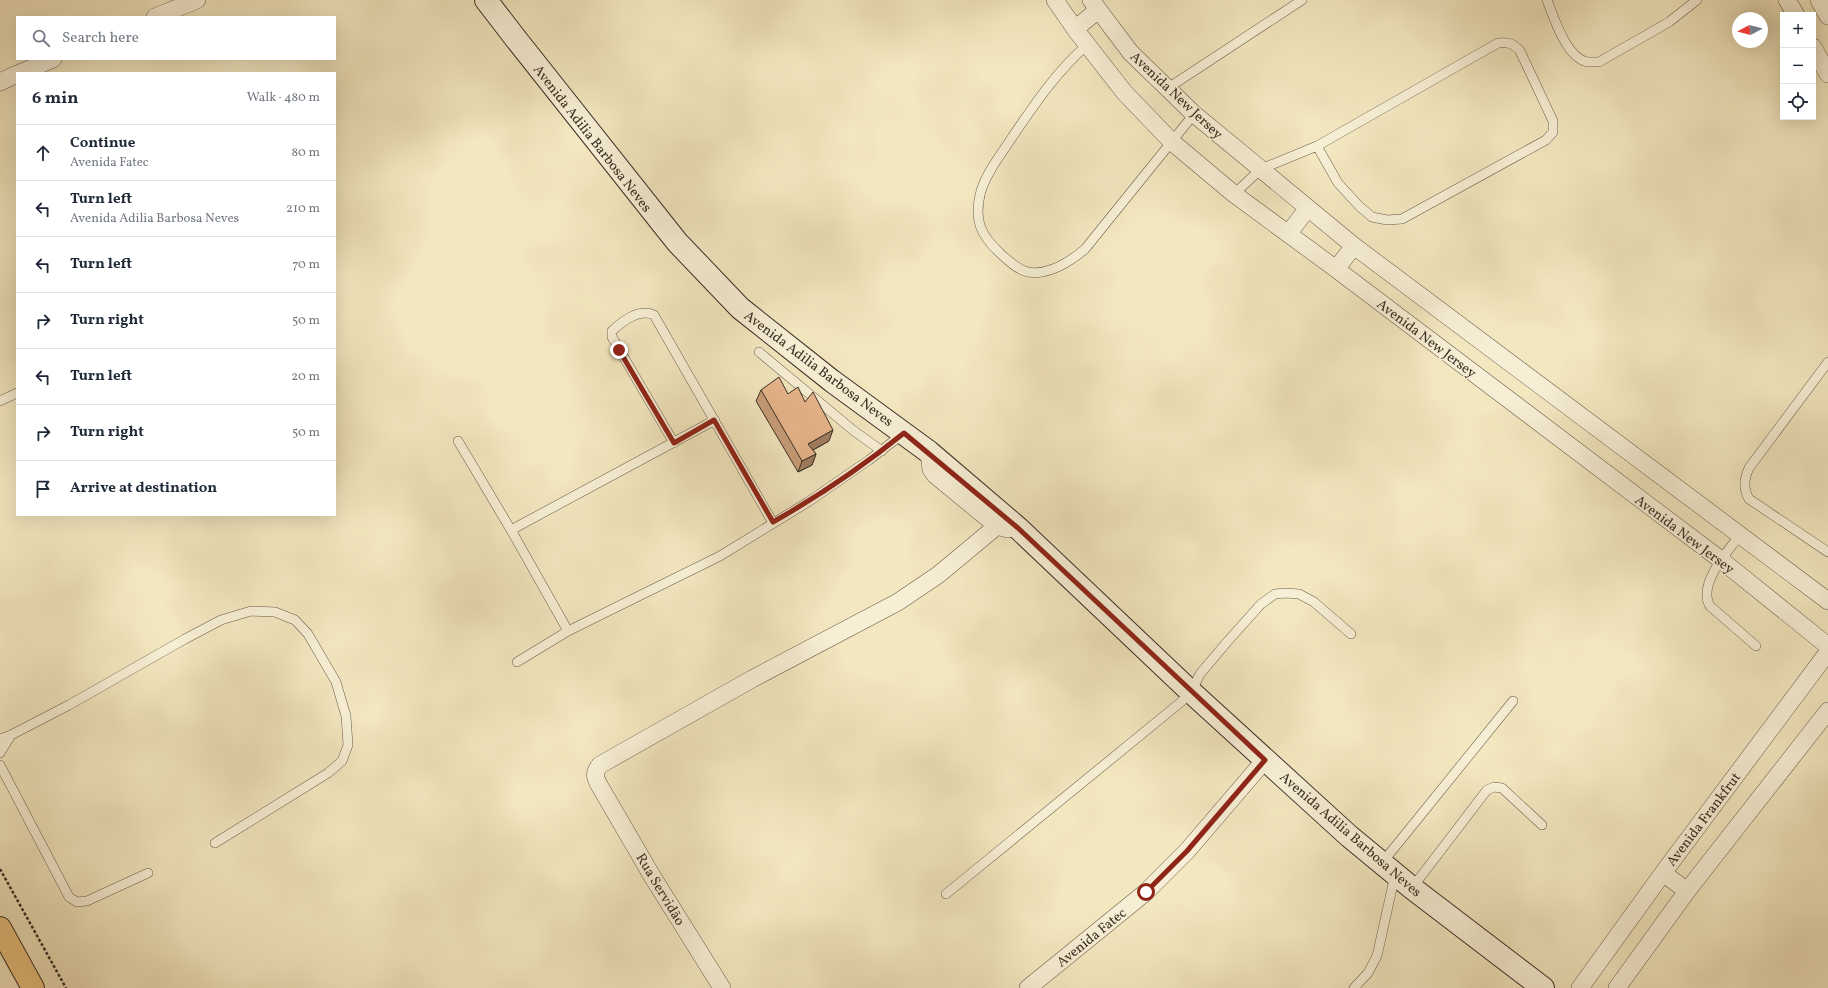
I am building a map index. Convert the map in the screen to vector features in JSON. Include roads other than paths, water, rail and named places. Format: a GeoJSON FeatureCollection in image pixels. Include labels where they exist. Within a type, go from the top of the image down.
{"type":"FeatureCollection","features":[{"type":"Feature","properties":{"kind":"main road"},"geometry":{"type":"LineString","coordinates":[[0,928],[33,988]]}},
{"type":"Feature","properties":{"kind":"street"},"geometry":{"type":"LineString","coordinates":[[157,16],[197,0]]}},
{"type":"Feature","properties":{"kind":"street","name":"Avenida Adilia Barbosa Neves"},"geometry":{"type":"LineString","coordinates":[[486,0],[646,206],[708,276],[752,318],[832,381],[929,452],[1008,527],[1349,836],[1412,888],[1543,988]]}},
{"type":"Feature","properties":{"kind":"street","name":"Avenida New Jersey"},"geometry":{"type":"LineString","coordinates":[[1055,0],[1075,29],[1124,92],[1172,142],[1234,194],[1336,269],[1720,560],[1828,646]]}},
{"type":"Feature","properties":{"kind":"street"},"geometry":{"type":"LineString","coordinates":[[1787,0],[1794,12]]}},
{"type":"Feature","properties":{"kind":"street"},"geometry":{"type":"LineString","coordinates":[[1819,0],[1828,16]]}},
{"type":"Feature","properties":{"kind":"street"},"geometry":{"type":"LineString","coordinates":[[1075,29],[1094,5]]}},
{"type":"Feature","properties":{"kind":"street","name":"Avenida New Jersey"},"geometry":{"type":"LineString","coordinates":[[1094,5],[1131,53],[1194,114],[1354,246],[1741,534],[1828,601]]}},
{"type":"Feature","properties":{"kind":"street"},"geometry":{"type":"LineString","coordinates":[[1814,48],[1828,74]]}},
{"type":"Feature","properties":{"kind":"street"},"geometry":{"type":"LineString","coordinates":[[22,72],[51,60]]}},
{"type":"Feature","properties":{"kind":"street"},"geometry":{"type":"LineString","coordinates":[[0,82],[16,74]]}},
{"type":"Feature","properties":{"kind":"street"},"geometry":{"type":"LineString","coordinates":[[1288,234],[1308,208]]}},
{"type":"Feature","properties":{"kind":"street"},"geometry":{"type":"LineString","coordinates":[[1336,269],[1354,246]]}},
{"type":"Feature","properties":{"kind":"street","name":"Rua Servidão"},"geometry":{"type":"LineString","coordinates":[[722,988],[652,876],[602,790],[595,777],[596,770],[600,765],[752,679],[898,602],[1008,527]]}},
{"type":"Feature","properties":{"kind":"street","name":"Avenida Frankfrut"},"geometry":{"type":"LineString","coordinates":[[1580,988],[1663,873],[1828,652]]}},
{"type":"Feature","properties":{"kind":"street"},"geometry":{"type":"LineString","coordinates":[[1617,988],[1687,891],[1825,720]]}},
{"type":"Feature","properties":{"kind":"street","name":"Avenida Fatec"},"geometry":{"type":"LineString","coordinates":[[1028,988],[1146,892],[1187,851],[1265,760]]}},
{"type":"Feature","properties":{"kind":"street"},"geometry":{"type":"LineString","coordinates":[[1663,873],[1687,891]]}},
{"type":"Feature","properties":{"kind":"lane"},"geometry":{"type":"LineString","coordinates":[[1168,88],[1302,0]]}},
{"type":"Feature","properties":{"kind":"lane"},"geometry":{"type":"LineString","coordinates":[[1547,0],[1563,38],[1574,54],[1586,62],[1600,62],[1636,42],[1669,22],[1697,0]]}},
{"type":"Feature","properties":{"kind":"lane"},"geometry":{"type":"LineString","coordinates":[[1234,194],[1261,169],[1317,146],[1498,43],[1509,42],[1516,46],[1520,51],[1553,121],[1553,132],[1546,140],[1402,219],[1388,220],[1372,217],[1363,210],[1338,183],[1317,146]]}},
{"type":"Feature","properties":{"kind":"lane"},"geometry":{"type":"LineString","coordinates":[[1087,45],[1074,56],[1046,87],[991,169],[981,191],[979,204],[980,228],[989,243],[1019,269],[1028,272],[1047,270],[1073,260],[1095,239],[1194,114]]}},
{"type":"Feature","properties":{"kind":"lane"},"geometry":{"type":"LineString","coordinates":[[674,443],[612,337],[612,331],[636,314],[647,312],[654,315],[773,522]]}},
{"type":"Feature","properties":{"kind":"lane"},"geometry":{"type":"LineString","coordinates":[[759,352],[854,431],[882,451]]}},
{"type":"Feature","properties":{"kind":"lane"},"geometry":{"type":"LineString","coordinates":[[1828,362],[1748,468],[1744,485],[1749,499],[1828,552]]}},
{"type":"Feature","properties":{"kind":"lane"},"geometry":{"type":"LineString","coordinates":[[0,401],[16,393]]}},
{"type":"Feature","properties":{"kind":"lane"},"geometry":{"type":"LineString","coordinates":[[511,530],[714,420]]}},
{"type":"Feature","properties":{"kind":"lane"},"geometry":{"type":"LineString","coordinates":[[517,662],[568,631],[720,556],[773,522],[808,502],[882,451],[904,433]]}},
{"type":"Feature","properties":{"kind":"lane"},"geometry":{"type":"LineString","coordinates":[[458,441],[511,530],[568,631]]}},
{"type":"Feature","properties":{"kind":"lane"},"geometry":{"type":"LineString","coordinates":[[1741,534],[1720,560],[1706,592],[1706,600],[1710,606],[1756,646]]}},
{"type":"Feature","properties":{"kind":"lane"},"geometry":{"type":"LineString","coordinates":[[946,894],[1191,692],[1204,669],[1262,604],[1275,594],[1299,594],[1314,602],[1351,634]]}},
{"type":"Feature","properties":{"kind":"lane"},"geometry":{"type":"LineString","coordinates":[[0,739],[69,705],[184,638],[221,620],[251,611],[275,612],[295,620],[308,634],[336,682],[346,716],[348,745],[342,760],[328,773],[215,843]]}},
{"type":"Feature","properties":{"kind":"lane"},"geometry":{"type":"LineString","coordinates":[[1354,988],[1368,973],[1377,956],[1388,868],[1513,701]]}},
{"type":"Feature","properties":{"kind":"lane"},"geometry":{"type":"LineString","coordinates":[[0,753],[10,735]]}},
{"type":"Feature","properties":{"kind":"lane"},"geometry":{"type":"LineString","coordinates":[[0,765],[69,897],[77,902],[87,901],[148,873]]}},
{"type":"Feature","properties":{"kind":"lane"},"geometry":{"type":"LineString","coordinates":[[1412,888],[1487,790],[1494,787],[1502,788],[1542,825]]}}]}
